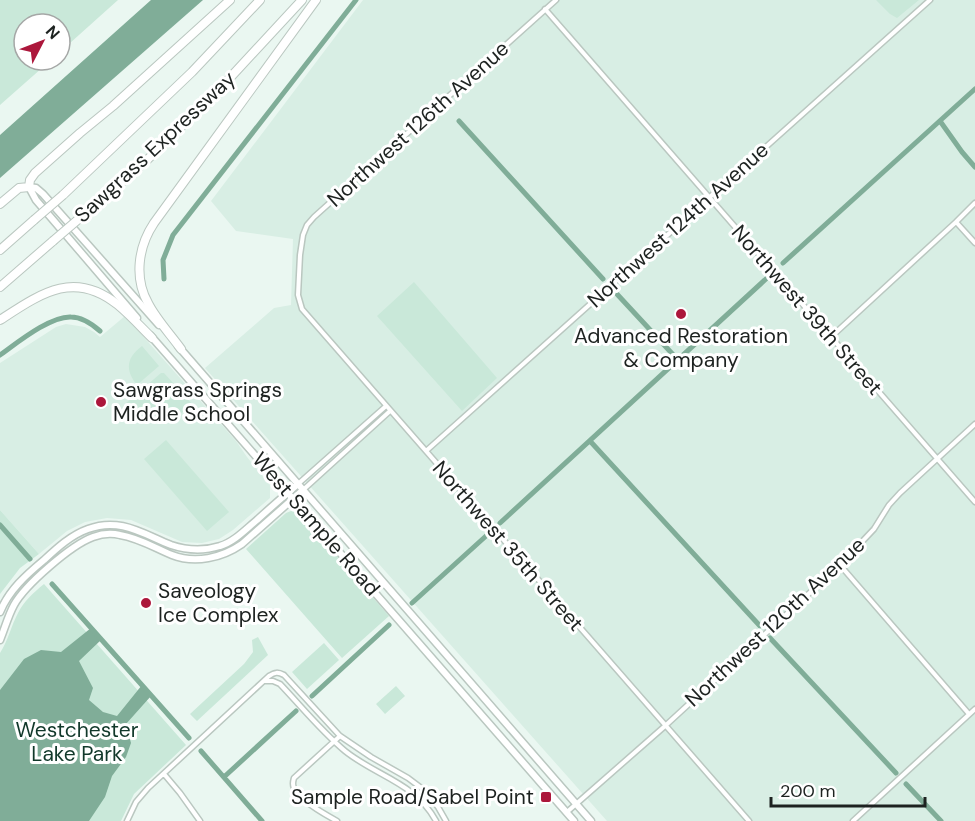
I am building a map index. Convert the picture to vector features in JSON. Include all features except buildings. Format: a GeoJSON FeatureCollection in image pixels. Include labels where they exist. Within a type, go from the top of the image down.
{"type":"FeatureCollection","features":[{"type":"Feature","properties":{"kind":"highway"},"geometry":{"type":"LineString","coordinates":[[0,204],[19,188],[29,187],[30,180],[35,173],[230,0]]}},
{"type":"Feature","properties":{"kind":"highway","name":"Sawgrass Expressway"},"geometry":{"type":"LineString","coordinates":[[0,250],[63,195],[192,72],[260,0]]}},
{"type":"Feature","properties":{"kind":"highway","name":"Sawgrass Expressway"},"geometry":{"type":"LineString","coordinates":[[0,287],[146,161],[215,94],[302,0]]}},
{"type":"Feature","properties":{"kind":"highway"},"geometry":{"type":"LineString","coordinates":[[181,349],[144,296],[139,267],[143,243],[153,223],[316,0]]}},
{"type":"Feature","properties":{"kind":"highway"},"geometry":{"type":"LineString","coordinates":[[0,320],[43,294],[61,289],[80,288],[97,292],[108,298],[152,338]]}},
{"type":"Feature","properties":{"kind":"main road","name":"West Sample Road"},"geometry":{"type":"LineString","coordinates":[[29,187],[36,200],[152,338],[574,821]]}},
{"type":"Feature","properties":{"kind":"main road","name":"West Sample Road"},"geometry":{"type":"LineString","coordinates":[[29,187],[36,188],[43,194],[181,349],[591,821]]}},
{"type":"Feature","properties":{"kind":"main road"},"geometry":{"type":"LineString","coordinates":[[0,612],[3,604],[24,578],[60,545],[87,529],[110,524],[123,526],[136,529],[172,546],[191,550],[206,549],[221,546],[236,537],[288,492],[301,487]]}},
{"type":"Feature","properties":{"kind":"main road"},"geometry":{"type":"LineString","coordinates":[[0,640],[20,596],[66,552],[92,537],[122,535],[174,556],[187,559],[216,557],[242,544],[293,498],[301,487]]}},
{"type":"Feature","properties":{"kind":"main road"},"geometry":{"type":"LineString","coordinates":[[87,529],[92,537]]}},
{"type":"Feature","properties":{"kind":"main road"},"geometry":{"type":"LineString","coordinates":[[13,590],[20,596]]}},
{"type":"Feature","properties":{"kind":"street","name":"Northwest 126th Avenue"},"geometry":{"type":"LineString","coordinates":[[299,259],[303,235],[307,225],[314,217],[556,0]]}},
{"type":"Feature","properties":{"kind":"street","name":"Northwest 124th Avenue"},"geometry":{"type":"LineString","coordinates":[[426,452],[930,0]]}},
{"type":"Feature","properties":{"kind":"street","name":"Northwest 39th Street"},"geometry":{"type":"LineString","coordinates":[[545,9],[975,502]]}},
{"type":"Feature","properties":{"kind":"street"},"geometry":{"type":"LineString","coordinates":[[831,337],[975,203]]}},
{"type":"Feature","properties":{"kind":"street"},"geometry":{"type":"LineString","coordinates":[[956,222],[975,243]]}},
{"type":"Feature","properties":{"kind":"street","name":"Northwest 35th Street"},"geometry":{"type":"LineString","coordinates":[[299,259],[298,295],[302,309],[748,821]]}},
{"type":"Feature","properties":{"kind":"street"},"geometry":{"type":"LineString","coordinates":[[301,487],[386,406]]}},
{"type":"Feature","properties":{"kind":"street"},"geometry":{"type":"LineString","coordinates":[[301,487],[390,411]]}},
{"type":"Feature","properties":{"kind":"street","name":"Northwest 120th Avenue"},"geometry":{"type":"LineString","coordinates":[[567,813],[840,565],[874,529],[889,505],[900,493],[975,424]]}},
{"type":"Feature","properties":{"kind":"street"},"geometry":{"type":"LineString","coordinates":[[840,565],[969,714]]}},
{"type":"Feature","properties":{"kind":"street"},"geometry":{"type":"LineString","coordinates":[[127,821],[136,802],[148,788],[269,676],[275,673],[284,675],[340,736],[424,790],[446,821]]}},
{"type":"Feature","properties":{"kind":"street"},"geometry":{"type":"LineString","coordinates":[[264,681],[280,684],[334,741],[359,761],[402,784],[431,811],[436,821]]}},
{"type":"Feature","properties":{"kind":"street"},"geometry":{"type":"LineString","coordinates":[[853,821],[975,709]]}},
{"type":"Feature","properties":{"kind":"street"},"geometry":{"type":"LineString","coordinates":[[337,821],[304,799],[295,790],[293,784],[294,778],[340,736]]}},
{"type":"Feature","properties":{"kind":"street"},"geometry":{"type":"LineString","coordinates":[[164,774],[200,821]]}},
{"type":"Feature","properties":{"kind":"street"},"geometry":{"type":"LineString","coordinates":[[423,803],[430,797]]}},
{"type":"Feature","properties":{"kind":"shaded area"},"geometry":{"type":"Polygon","coordinates":[[[151,0],[203,0],[0,178],[0,135],[151,0]]]}},
{"type":"Feature","properties":{"kind":"shaded area"},"geometry":{"type":"Polygon","coordinates":[[[363,0],[975,0],[975,821],[607,821],[205,368],[274,308],[291,305],[293,239],[236,231],[211,201],[363,0]]]}},
{"type":"Feature","properties":{"kind":"shaded area","name":"Sawgrass Springs Middle School"},"geometry":{"type":"Polygon","coordinates":[[[125,316],[236,441],[270,485],[270,498],[219,539],[202,543],[182,542],[131,520],[107,518],[85,522],[67,531],[39,554],[0,510],[0,363],[56,327],[66,324],[85,327],[100,337],[125,316]]]}},
{"type":"Feature","properties":{"kind":"shaded area","name":"Westchester Lake Park"},"geometry":{"type":"Polygon","coordinates":[[[91,628],[101,640],[79,661],[93,688],[89,700],[103,712],[117,716],[142,685],[151,696],[126,724],[131,743],[126,757],[112,776],[105,797],[89,821],[0,821],[0,690],[24,659],[41,650],[61,652],[91,628]]]}},
{"type":"Feature","properties":{"kind":"green space"},"geometry":{"type":"Polygon","coordinates":[[[0,0],[118,0],[72,41],[72,12],[12,12],[12,72],[37,72],[0,105],[0,0]]]}},
{"type":"Feature","properties":{"kind":"green space"},"geometry":{"type":"Polygon","coordinates":[[[876,0],[919,0],[897,18],[876,0]]]}},
{"type":"Feature","properties":{"kind":"green space"},"geometry":{"type":"Polygon","coordinates":[[[414,282],[497,378],[462,411],[377,316],[414,282]]]}},
{"type":"Feature","properties":{"kind":"green space"},"geometry":{"type":"Polygon","coordinates":[[[142,346],[159,366],[137,385],[130,374],[129,364],[133,355],[142,346]]]}},
{"type":"Feature","properties":{"kind":"green space"},"geometry":{"type":"Polygon","coordinates":[[[161,373],[164,373],[193,405],[170,418],[150,421],[125,404],[161,373]]]}},
{"type":"Feature","properties":{"kind":"green space"},"geometry":{"type":"Polygon","coordinates":[[[166,440],[229,512],[207,531],[144,459],[166,440]]]}},
{"type":"Feature","properties":{"kind":"green space"},"geometry":{"type":"Polygon","coordinates":[[[0,510],[39,554],[20,568],[0,594],[0,510]]]}},
{"type":"Feature","properties":{"kind":"green space"},"geometry":{"type":"Polygon","coordinates":[[[291,511],[300,514],[389,616],[342,658],[246,549],[291,511]]]}},
{"type":"Feature","properties":{"kind":"green space","name":"Westchester Lake Park"},"geometry":{"type":"Polygon","coordinates":[[[44,584],[186,745],[134,794],[121,821],[0,821],[0,653],[20,609],[29,597],[44,584]]]}},
{"type":"Feature","properties":{"kind":"green space"},"geometry":{"type":"Polygon","coordinates":[[[258,637],[268,655],[197,721],[190,714],[244,664],[253,652],[252,640],[258,637]]]}},
{"type":"Feature","properties":{"kind":"green space"},"geometry":{"type":"Polygon","coordinates":[[[324,643],[339,660],[307,689],[292,672],[324,643]]]}},
{"type":"Feature","properties":{"kind":"green space"},"geometry":{"type":"Polygon","coordinates":[[[396,686],[405,696],[385,714],[376,704],[396,686]]]}},
{"type":"Feature","properties":{"kind":"waterway"},"geometry":{"type":"LineString","coordinates":[[164,279],[163,260],[173,235],[356,0]]}},
{"type":"Feature","properties":{"kind":"waterway"},"geometry":{"type":"LineString","coordinates":[[783,263],[975,89]]}},
{"type":"Feature","properties":{"kind":"waterway"},"geometry":{"type":"LineString","coordinates":[[459,121],[603,279]]}},
{"type":"Feature","properties":{"kind":"waterway"},"geometry":{"type":"LineString","coordinates":[[940,121],[975,167]]}},
{"type":"Feature","properties":{"kind":"waterway"},"geometry":{"type":"LineString","coordinates":[[500,523],[767,278]]}},
{"type":"Feature","properties":{"kind":"waterway"},"geometry":{"type":"LineString","coordinates":[[616,293],[678,360]]}},
{"type":"Feature","properties":{"kind":"waterway"},"geometry":{"type":"LineString","coordinates":[[0,355],[44,325],[63,318],[79,318],[100,331]]}},
{"type":"Feature","properties":{"kind":"waterway"},"geometry":{"type":"LineString","coordinates":[[590,441],[760,626]]}},
{"type":"Feature","properties":{"kind":"waterway"},"geometry":{"type":"LineString","coordinates":[[0,525],[30,559]]}},
{"type":"Feature","properties":{"kind":"waterway"},"geometry":{"type":"LineString","coordinates":[[412,603],[486,536]]}},
{"type":"Feature","properties":{"kind":"waterway"},"geometry":{"type":"LineString","coordinates":[[52,584],[189,738]]}},
{"type":"Feature","properties":{"kind":"waterway"},"geometry":{"type":"LineString","coordinates":[[312,696],[389,625]]}},
{"type":"Feature","properties":{"kind":"waterway"},"geometry":{"type":"LineString","coordinates":[[770,638],[896,773]]}},
{"type":"Feature","properties":{"kind":"waterway"},"geometry":{"type":"LineString","coordinates":[[224,777],[296,711]]}},
{"type":"Feature","properties":{"kind":"waterway"},"geometry":{"type":"LineString","coordinates":[[201,751],[262,821]]}},
{"type":"Feature","properties":{"kind":"waterway"},"geometry":{"type":"LineString","coordinates":[[906,784],[941,821]]}},
{"type":"Feature","properties":{"kind":"place","name":"Advanced Restoration & Company"},"geometry":{"type":"Point","coordinates":[681,314]}},
{"type":"Feature","properties":{"kind":"place","name":"Sawgrass Springs Middle School"},"geometry":{"type":"Point","coordinates":[101,402]}},
{"type":"Feature","properties":{"kind":"place","name":"Saveology Ice Complex"},"geometry":{"type":"Point","coordinates":[146,603]}},
{"type":"Feature","properties":{"kind":"place","name":"Sample Road/Sabel Point"},"geometry":{"type":"Point","coordinates":[546,797]}}]}
